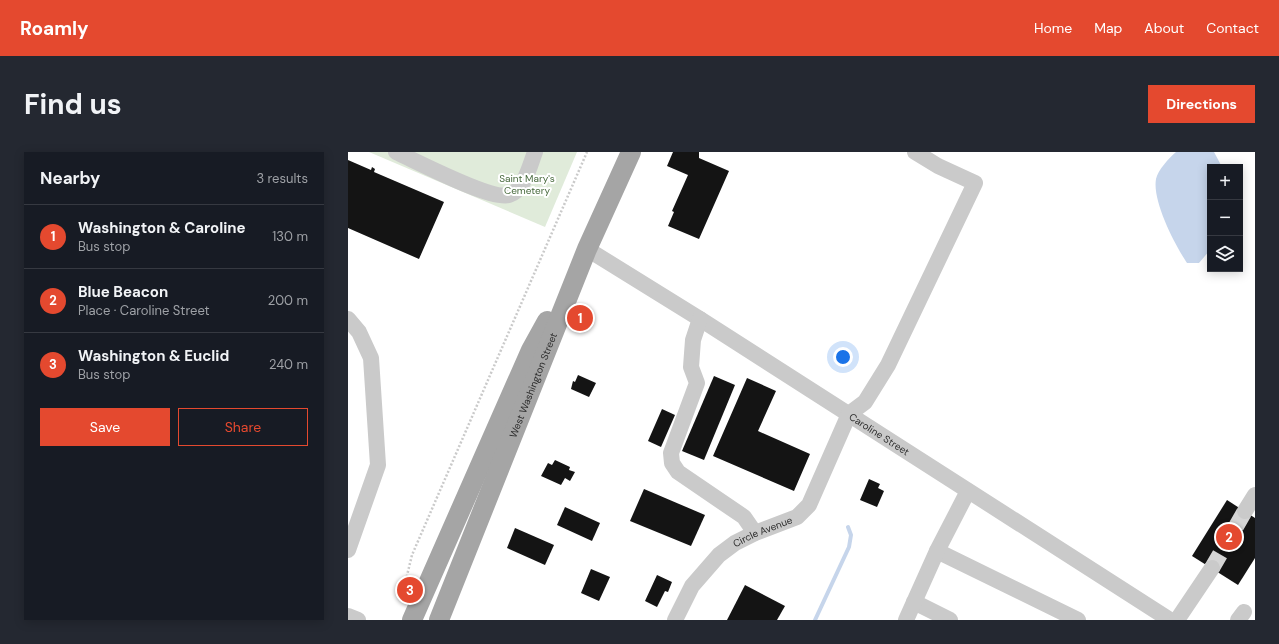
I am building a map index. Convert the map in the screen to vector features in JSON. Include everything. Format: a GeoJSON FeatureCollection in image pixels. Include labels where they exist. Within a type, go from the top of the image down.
{"type":"FeatureCollection","features":[{"type":"Feature","properties":{"kind":"main road","name":"West Washington Street"},"geometry":{"type":"LineString","coordinates":[[439,620],[587,249],[630,152]]}},
{"type":"Feature","properties":{"kind":"main road"},"geometry":{"type":"LineString","coordinates":[[412,620],[531,350],[587,249]]}},
{"type":"Feature","properties":{"kind":"street"},"geometry":{"type":"LineString","coordinates":[[396,152],[484,191],[500,196],[510,195],[520,186],[535,152]]}},
{"type":"Feature","properties":{"kind":"street"},"geometry":{"type":"LineString","coordinates":[[850,414],[865,402],[888,365],[975,183],[938,166],[915,152]]}},
{"type":"Feature","properties":{"kind":"street","name":"Caroline Street"},"geometry":{"type":"LineString","coordinates":[[587,249],[850,414],[1170,620]]}},
{"type":"Feature","properties":{"kind":"street"},"geometry":{"type":"LineString","coordinates":[[348,319],[359,332],[371,358],[378,465],[348,550]]}},
{"type":"Feature","properties":{"kind":"street"},"geometry":{"type":"LineString","coordinates":[[700,319],[693,340],[691,367],[697,383],[671,453],[672,463],[678,472],[744,517],[755,533]]}},
{"type":"Feature","properties":{"kind":"street","name":"Circle Avenue"},"geometry":{"type":"LineString","coordinates":[[675,620],[692,586],[719,555],[735,542],[797,516],[809,505],[850,414]]}},
{"type":"Feature","properties":{"kind":"street"},"geometry":{"type":"LineString","coordinates":[[906,620],[936,550],[968,491]]}},
{"type":"Feature","properties":{"kind":"street"},"geometry":{"type":"LineString","coordinates":[[1245,511],[1255,495]]}},
{"type":"Feature","properties":{"kind":"street"},"geometry":{"type":"LineString","coordinates":[[936,550],[1078,620]]}},
{"type":"Feature","properties":{"kind":"street"},"geometry":{"type":"LineString","coordinates":[[1177,620],[1212,568]]}},
{"type":"Feature","properties":{"kind":"street"},"geometry":{"type":"LineString","coordinates":[[914,602],[950,620]]}},
{"type":"Feature","properties":{"kind":"street"},"geometry":{"type":"LineString","coordinates":[[348,616],[358,620]]}},
{"type":"Feature","properties":{"kind":"path"},"geometry":{"type":"LineString","coordinates":[[400,602],[412,554],[587,152]]}},
{"type":"Feature","properties":{"kind":"green space","name":"Saint Mary's Cemetery"},"geometry":{"type":"Polygon","coordinates":[[[369,152],[577,152],[545,227],[369,152]]]}},
{"type":"Feature","properties":{"kind":"water"},"geometry":{"type":"Polygon","coordinates":[[[1176,152],[1214,152],[1220,164],[1207,164],[1207,254],[1199,263],[1187,263],[1171,234],[1157,199],[1156,179],[1164,164],[1176,152]]]}},
{"type":"Feature","properties":{"kind":"building"},"geometry":{"type":"Polygon","coordinates":[[[673,152],[699,152],[699,158],[729,171],[699,239],[668,226],[674,212],[672,211],[688,175],[667,166],[673,152]]]}},
{"type":"Feature","properties":{"kind":"building"},"geometry":{"type":"Polygon","coordinates":[[[348,160],[371,170],[372,167],[375,169],[374,172],[444,202],[419,259],[348,228],[348,160]]]}},
{"type":"Feature","properties":{"kind":"building"},"geometry":{"type":"Polygon","coordinates":[[[578,375],[596,383],[589,397],[571,389],[573,381],[575,382],[578,375]]]}},
{"type":"Feature","properties":{"kind":"building"},"geometry":{"type":"Polygon","coordinates":[[[714,376],[735,385],[704,460],[682,451],[714,376]]]}},
{"type":"Feature","properties":{"kind":"building"},"geometry":{"type":"Polygon","coordinates":[[[747,378],[776,391],[758,431],[810,454],[794,491],[713,456],[747,378]]]}},
{"type":"Feature","properties":{"kind":"building"},"geometry":{"type":"Polygon","coordinates":[[[662,409],[675,415],[661,447],[648,441],[662,409]]]}},
{"type":"Feature","properties":{"kind":"building"},"geometry":{"type":"Polygon","coordinates":[[[555,460],[570,467],[569,470],[575,472],[570,481],[565,478],[561,485],[541,476],[548,463],[552,465],[555,460]]]}},
{"type":"Feature","properties":{"kind":"building"},"geometry":{"type":"Polygon","coordinates":[[[869,479],[880,484],[878,488],[884,491],[877,507],[860,500],[869,479]]]}},
{"type":"Feature","properties":{"kind":"building"},"geometry":{"type":"Polygon","coordinates":[[[644,489],[705,515],[691,546],[630,521],[644,489]]]}},
{"type":"Feature","properties":{"kind":"building"},"geometry":{"type":"Polygon","coordinates":[[[1227,500],[1255,518],[1255,558],[1238,585],[1192,556],[1227,500]]]}},
{"type":"Feature","properties":{"kind":"building"},"geometry":{"type":"Polygon","coordinates":[[[565,507],[600,523],[592,541],[557,525],[565,507]]]}},
{"type":"Feature","properties":{"kind":"building"},"geometry":{"type":"Polygon","coordinates":[[[515,528],[554,545],[545,565],[507,548],[515,528]]]}},
{"type":"Feature","properties":{"kind":"building"},"geometry":{"type":"Polygon","coordinates":[[[591,569],[610,577],[599,601],[581,593],[591,569]]]}},
{"type":"Feature","properties":{"kind":"building"},"geometry":{"type":"Polygon","coordinates":[[[657,575],[672,582],[668,592],[665,591],[657,607],[645,601],[657,575]]]}},
{"type":"Feature","properties":{"kind":"building"},"geometry":{"type":"Polygon","coordinates":[[[745,585],[785,606],[777,620],[727,620],[745,585]]]}},
{"type":"Feature","properties":{"kind":"waterway"},"geometry":{"type":"LineString","coordinates":[[815,620],[849,547],[851,535],[848,527]]}},
{"type":"Feature","properties":{"kind":"tunnel"},"geometry":{"type":"LineString","coordinates":[[1212,568],[1245,511]]}},
{"type":"Feature","properties":{"kind":"place","name":"Washington & Caroline"},"geometry":{"type":"Point","coordinates":[580,318]}},
{"type":"Feature","properties":{"kind":"place","name":"Blue Beacon"},"geometry":{"type":"Point","coordinates":[1229,537]}},
{"type":"Feature","properties":{"kind":"place","name":"Washington & Euclid"},"geometry":{"type":"Point","coordinates":[410,590]}}]}
